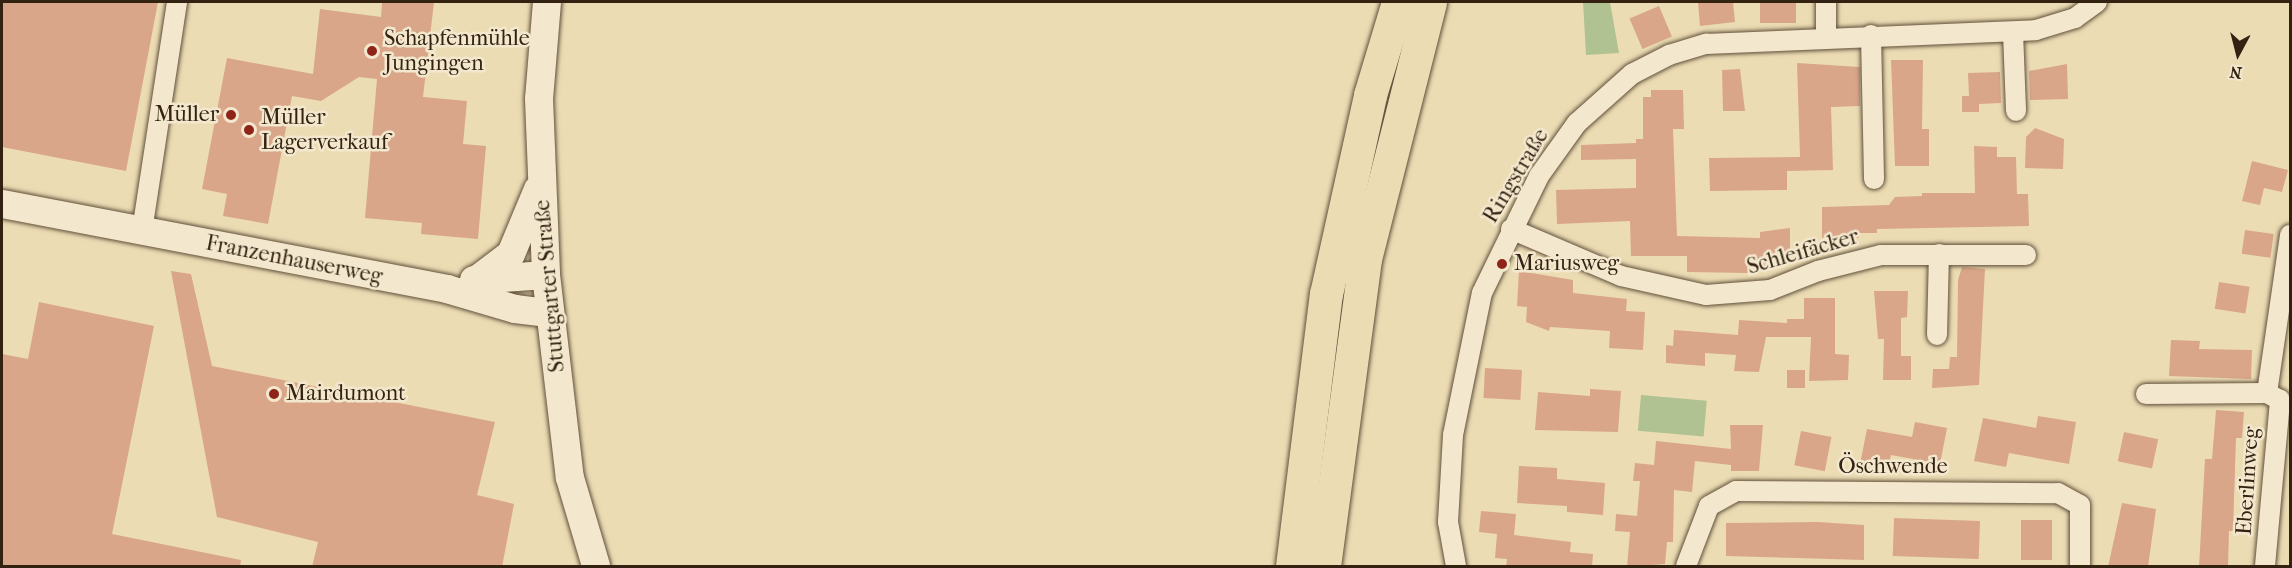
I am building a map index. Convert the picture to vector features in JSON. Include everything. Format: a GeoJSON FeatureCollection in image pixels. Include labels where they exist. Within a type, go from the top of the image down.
{"type":"FeatureCollection","features":[{"type":"Feature","properties":{"kind":"highway"},"geometry":{"type":"LineString","coordinates":[[1292,567],[1326,294],[1370,95],[1398,2]]}},
{"type":"Feature","properties":{"kind":"highway"},"geometry":{"type":"LineString","coordinates":[[1324,567],[1365,259],[1430,2]]}},
{"type":"Feature","properties":{"kind":"street"},"geometry":{"type":"LineString","coordinates":[[142,231],[177,2]]}},
{"type":"Feature","properties":{"kind":"street","name":"Stuttgarter Straße"},"geometry":{"type":"LineString","coordinates":[[547,2],[539,99],[549,313],[570,478],[596,567]]}},
{"type":"Feature","properties":{"kind":"street"},"geometry":{"type":"LineString","coordinates":[[1826,2],[1826,37]]}},
{"type":"Feature","properties":{"kind":"street","name":"Ringstraße"},"geometry":{"type":"LineString","coordinates":[[1456,567],[1448,522],[1453,435],[1479,300],[1511,229],[1539,176],[1577,123],[1632,74],[1668,55],[1706,44],[1871,35],[2013,32],[2075,18],[2097,2]]}},
{"type":"Feature","properties":{"kind":"street"},"geometry":{"type":"LineString","coordinates":[[2013,32],[2016,111]]}},
{"type":"Feature","properties":{"kind":"street"},"geometry":{"type":"LineString","coordinates":[[1871,35],[1874,179]]}},
{"type":"Feature","properties":{"kind":"street"},"geometry":{"type":"LineString","coordinates":[[478,279],[511,254],[541,180]]}},
{"type":"Feature","properties":{"kind":"street","name":"Franzenhauserweg"},"geometry":{"type":"LineString","coordinates":[[2,204],[447,289],[515,309],[549,313]]}},
{"type":"Feature","properties":{"kind":"street","name":"Schleifäcker"},"geometry":{"type":"LineString","coordinates":[[1511,229],[1621,276],[1706,295],[1770,290],[1818,271],[1881,255],[2026,255]]}},
{"type":"Feature","properties":{"kind":"street","name":"Eberlinweg"},"geometry":{"type":"LineString","coordinates":[[2265,567],[2290,235]]}},
{"type":"Feature","properties":{"kind":"street"},"geometry":{"type":"LineString","coordinates":[[1937,335],[1939,254]]}},
{"type":"Feature","properties":{"kind":"street","name":"Franzenhauserweg"},"geometry":{"type":"LineString","coordinates":[[447,289],[478,279],[546,275]]}},
{"type":"Feature","properties":{"kind":"street"},"geometry":{"type":"LineString","coordinates":[[2146,394],[2279,396]]}},
{"type":"Feature","properties":{"kind":"street","name":"Öschwende"},"geometry":{"type":"LineString","coordinates":[[1686,567],[1709,506],[1736,491],[2058,493],[2080,505],[2080,567]]}},
{"type":"Feature","properties":{"kind":"green space"},"geometry":{"type":"Polygon","coordinates":[[[1583,2],[1610,2],[1619,53],[1586,55],[1583,2]]]}},
{"type":"Feature","properties":{"kind":"green space"},"geometry":{"type":"Polygon","coordinates":[[[1641,395],[1707,401],[1704,437],[1638,431],[1641,395]]]}},
{"type":"Feature","properties":{"kind":"building"},"geometry":{"type":"Polygon","coordinates":[[[2,2],[158,2],[126,171],[2,147],[2,2]]]}},
{"type":"Feature","properties":{"kind":"building"},"geometry":{"type":"Polygon","coordinates":[[[382,2],[434,2],[423,97],[467,101],[463,144],[486,146],[478,239],[421,234],[422,223],[365,218],[377,79],[359,77],[321,101],[292,96],[268,224],[223,216],[227,194],[202,189],[227,58],[313,74],[320,9],[381,17],[382,2]]]}},
{"type":"Feature","properties":{"kind":"building"},"geometry":{"type":"Polygon","coordinates":[[[1698,2],[1733,2],[1735,22],[1700,26],[1698,2]]]}},
{"type":"Feature","properties":{"kind":"building"},"geometry":{"type":"Polygon","coordinates":[[[1760,2],[1796,2],[1796,23],[1760,23],[1760,2]]]}},
{"type":"Feature","properties":{"kind":"building"},"geometry":{"type":"Polygon","coordinates":[[[1659,6],[1672,36],[1642,49],[1630,19],[1659,6]]]}},
{"type":"Feature","properties":{"kind":"building"},"geometry":{"type":"Polygon","coordinates":[[[1891,60],[1923,60],[1922,129],[1929,129],[1929,166],[1895,166],[1891,60]]]}},
{"type":"Feature","properties":{"kind":"building"},"geometry":{"type":"Polygon","coordinates":[[[1797,63],[1860,67],[1860,106],[1831,107],[1833,170],[1787,171],[1787,190],[1710,191],[1709,158],[1800,157],[1797,63]]]}},
{"type":"Feature","properties":{"kind":"building"},"geometry":{"type":"Polygon","coordinates":[[[2067,64],[2068,99],[2030,100],[2029,71],[2067,64]]]}},
{"type":"Feature","properties":{"kind":"building"},"geometry":{"type":"Polygon","coordinates":[[[1740,69],[1745,111],[1723,111],[1722,70],[1740,69]]]}},
{"type":"Feature","properties":{"kind":"building"},"geometry":{"type":"Polygon","coordinates":[[[2000,72],[2001,103],[1979,104],[1979,112],[1962,112],[1962,96],[1969,96],[1968,73],[2000,72]]]}},
{"type":"Feature","properties":{"kind":"building"},"geometry":{"type":"Polygon","coordinates":[[[1651,90],[1683,90],[1684,129],[1673,129],[1677,236],[1760,238],[1760,232],[1790,228],[1790,261],[1777,261],[1776,267],[1748,267],[1748,273],[1687,272],[1687,256],[1631,256],[1630,221],[1557,224],[1556,190],[1636,188],[1636,159],[1581,160],[1581,145],[1636,143],[1636,139],[1643,139],[1643,97],[1651,97],[1651,90]]]}},
{"type":"Feature","properties":{"kind":"building"},"geometry":{"type":"Polygon","coordinates":[[[2035,128],[2064,139],[2063,169],[2025,168],[2026,137],[2035,128]]]}},
{"type":"Feature","properties":{"kind":"building"},"geometry":{"type":"Polygon","coordinates":[[[1974,146],[1997,147],[1997,157],[2016,157],[2017,194],[2028,194],[2029,226],[1877,229],[1877,233],[1859,233],[1859,238],[1822,238],[1822,207],[1889,205],[1895,197],[1922,196],[1922,193],[1975,193],[1974,146]]]}},
{"type":"Feature","properties":{"kind":"building"},"geometry":{"type":"Polygon","coordinates":[[[2252,161],[2288,170],[2282,192],[2264,188],[2260,205],[2242,201],[2252,161]]]}},
{"type":"Feature","properties":{"kind":"building"},"geometry":{"type":"Polygon","coordinates":[[[2245,230],[2274,234],[2270,258],[2242,254],[2245,230]]]}},
{"type":"Feature","properties":{"kind":"building"},"geometry":{"type":"Polygon","coordinates":[[[1962,267],[1985,269],[1979,385],[1932,388],[1933,369],[1949,369],[1950,357],[1957,357],[1958,280],[1962,267]]]}},
{"type":"Feature","properties":{"kind":"building","name":"Mairdumont"},"geometry":{"type":"Polygon","coordinates":[[[171,271],[191,274],[212,366],[495,422],[477,495],[514,504],[502,567],[312,567],[318,542],[217,517],[171,271]]]}},
{"type":"Feature","properties":{"kind":"building"},"geometry":{"type":"Polygon","coordinates":[[[1519,271],[1573,280],[1573,293],[1627,299],[1626,311],[1645,312],[1643,350],[1609,348],[1610,331],[1550,327],[1549,331],[1526,322],[1527,307],[1517,306],[1519,271]]]}},
{"type":"Feature","properties":{"kind":"building"},"geometry":{"type":"Polygon","coordinates":[[[2219,282],[2250,287],[2245,314],[2215,309],[2219,282]]]}},
{"type":"Feature","properties":{"kind":"building"},"geometry":{"type":"Polygon","coordinates":[[[1874,291],[1908,291],[1907,317],[1901,318],[1901,356],[1911,356],[1911,380],[1883,380],[1884,339],[1878,339],[1874,291]]]}},
{"type":"Feature","properties":{"kind":"building"},"geometry":{"type":"Polygon","coordinates":[[[1804,298],[1835,298],[1835,354],[1849,355],[1848,380],[1809,381],[1811,337],[1766,337],[1759,372],[1734,371],[1736,355],[1705,353],[1705,366],[1666,363],[1666,345],[1673,346],[1674,330],[1738,335],[1739,320],[1787,323],[1787,319],[1804,319],[1804,298]]]}},
{"type":"Feature","properties":{"kind":"building"},"geometry":{"type":"Polygon","coordinates":[[[39,302],[154,326],[112,534],[241,560],[240,567],[2,567],[2,354],[28,359],[39,302]]]}},
{"type":"Feature","properties":{"kind":"building"},"geometry":{"type":"Polygon","coordinates":[[[2171,340],[2200,341],[2199,349],[2252,350],[2251,379],[2169,376],[2171,340]]]}},
{"type":"Feature","properties":{"kind":"building"},"geometry":{"type":"Polygon","coordinates":[[[1485,368],[1522,370],[1520,400],[1483,398],[1485,368]]]}},
{"type":"Feature","properties":{"kind":"building"},"geometry":{"type":"Polygon","coordinates":[[[1787,370],[1805,370],[1805,388],[1787,388],[1787,370]]]}},
{"type":"Feature","properties":{"kind":"building"},"geometry":{"type":"Polygon","coordinates":[[[1590,389],[1621,391],[1618,432],[1535,430],[1538,392],[1590,396],[1590,389]]]}},
{"type":"Feature","properties":{"kind":"building"},"geometry":{"type":"Polygon","coordinates":[[[2216,410],[2244,412],[2242,438],[2236,438],[2233,531],[2229,531],[2228,567],[2199,567],[2205,459],[2212,459],[2216,410]]]}},
{"type":"Feature","properties":{"kind":"building"},"geometry":{"type":"Polygon","coordinates":[[[2038,416],[2076,422],[2069,464],[2009,453],[2006,467],[1974,461],[1983,418],[2036,428],[2038,416]]]}},
{"type":"Feature","properties":{"kind":"building"},"geometry":{"type":"Polygon","coordinates":[[[1915,422],[1947,428],[1940,464],[1891,455],[1888,469],[1860,464],[1867,429],[1912,437],[1915,422]]]}},
{"type":"Feature","properties":{"kind":"building"},"geometry":{"type":"Polygon","coordinates":[[[1730,425],[1763,425],[1759,471],[1731,471],[1731,465],[1695,461],[1692,492],[1674,490],[1673,542],[1667,542],[1665,564],[1627,567],[1630,532],[1615,531],[1616,514],[1637,516],[1640,481],[1633,481],[1635,463],[1654,465],[1656,441],[1731,449],[1730,425]]]}},
{"type":"Feature","properties":{"kind":"building"},"geometry":{"type":"Polygon","coordinates":[[[1801,431],[1831,437],[1825,471],[1794,465],[1801,431]]]}},
{"type":"Feature","properties":{"kind":"building"},"geometry":{"type":"Polygon","coordinates":[[[2124,432],[2158,439],[2152,469],[2118,461],[2124,432]]]}},
{"type":"Feature","properties":{"kind":"building"},"geometry":{"type":"Polygon","coordinates":[[[1519,466],[1557,468],[1557,479],[1605,483],[1603,515],[1567,512],[1567,506],[1517,503],[1519,466]]]}},
{"type":"Feature","properties":{"kind":"building"},"geometry":{"type":"Polygon","coordinates":[[[2122,503],[2156,509],[2148,567],[2108,567],[2122,503]]]}},
{"type":"Feature","properties":{"kind":"building"},"geometry":{"type":"Polygon","coordinates":[[[1481,511],[1516,514],[1514,535],[1571,542],[1570,552],[1593,554],[1592,567],[1506,567],[1507,559],[1495,558],[1497,534],[1479,532],[1481,511]]]}},
{"type":"Feature","properties":{"kind":"building"},"geometry":{"type":"Polygon","coordinates":[[[1894,518],[1980,521],[1979,559],[1893,556],[1894,518]]]}},
{"type":"Feature","properties":{"kind":"building"},"geometry":{"type":"Polygon","coordinates":[[[2021,520],[2052,520],[2052,560],[2021,560],[2021,520]]]}},
{"type":"Feature","properties":{"kind":"building"},"geometry":{"type":"Polygon","coordinates":[[[1818,522],[1864,525],[1864,560],[1726,556],[1726,523],[1818,522]]]}},
{"type":"Feature","properties":{"kind":"place","name":"Schapfenmühle Jungingen"},"geometry":{"type":"Point","coordinates":[372,51]}},
{"type":"Feature","properties":{"kind":"place","name":"Müller"},"geometry":{"type":"Point","coordinates":[231,115]}},
{"type":"Feature","properties":{"kind":"place","name":"Müller Lagerverkauf"},"geometry":{"type":"Point","coordinates":[249,130]}},
{"type":"Feature","properties":{"kind":"place","name":"Mariusweg"},"geometry":{"type":"Point","coordinates":[1502,264]}},
{"type":"Feature","properties":{"kind":"place","name":"Mairdumont"},"geometry":{"type":"Point","coordinates":[274,394]}}]}
